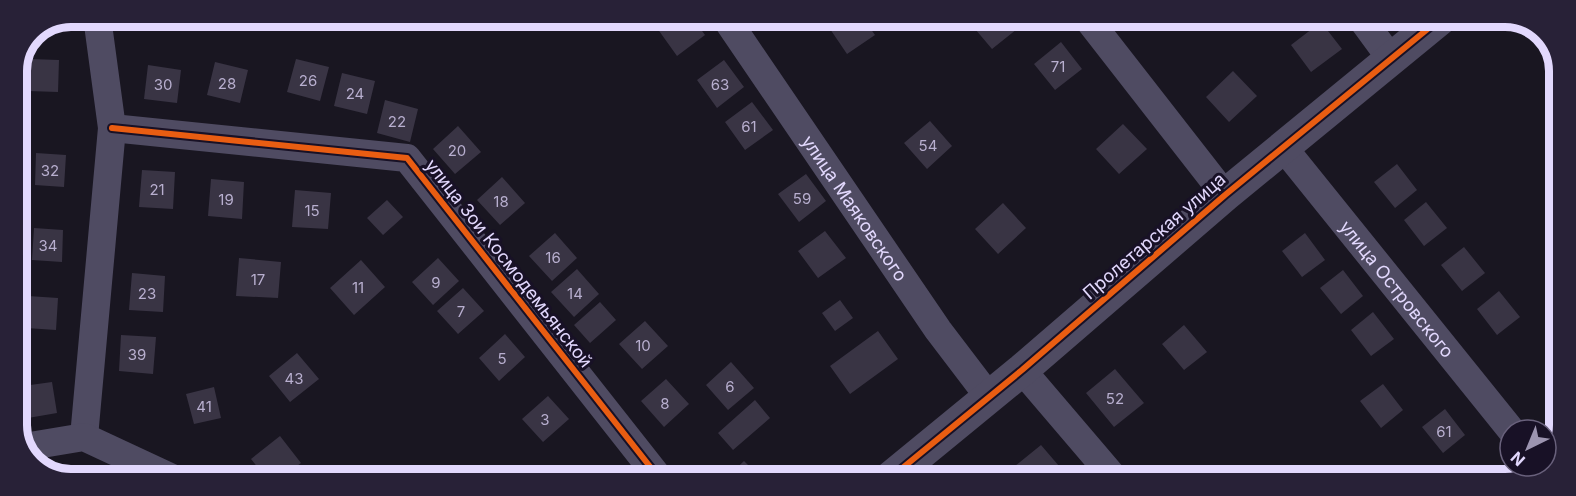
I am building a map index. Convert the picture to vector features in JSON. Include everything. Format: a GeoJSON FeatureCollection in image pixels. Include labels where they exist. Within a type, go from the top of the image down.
{"type":"FeatureCollection","features":[{"type":"Feature","properties":{"kind":"street"},"geometry":{"type":"LineString","coordinates":[[84,437],[112,128],[98,27]]}},
{"type":"Feature","properties":{"kind":"street","name":"улица Маяковского"},"geometry":{"type":"LineString","coordinates":[[732,27],[938,330],[989,397]]}},
{"type":"Feature","properties":{"kind":"street"},"geometry":{"type":"LineString","coordinates":[[1094,27],[1225,195]]}},
{"type":"Feature","properties":{"kind":"street"},"geometry":{"type":"LineString","coordinates":[[1368,27],[1391,58]]}},
{"type":"Feature","properties":{"kind":"street","name":"Пролетарская улица"},"geometry":{"type":"LineString","coordinates":[[901,469],[1022,370],[1225,195],[1430,27]]}},
{"type":"Feature","properties":{"kind":"street","name":"улица Зои Космодемьянской"},"geometry":{"type":"LineString","coordinates":[[112,128],[407,158],[652,469]]}},
{"type":"Feature","properties":{"kind":"street","name":"улица Островского"},"geometry":{"type":"LineString","coordinates":[[1283,147],[1501,418]]}},
{"type":"Feature","properties":{"kind":"street"},"geometry":{"type":"LineString","coordinates":[[1022,370],[1106,469]]}},
{"type":"Feature","properties":{"kind":"street"},"geometry":{"type":"LineString","coordinates":[[32,446],[84,437],[153,469]]}},
{"type":"Feature","properties":{"kind":"building"},"geometry":{"type":"Polygon","coordinates":[[[699,27],[705,35],[677,56],[657,28],[699,27]]]}},
{"type":"Feature","properties":{"kind":"building"},"geometry":{"type":"Polygon","coordinates":[[[829,27],[869,27],[875,35],[847,54],[829,27]]]}},
{"type":"Feature","properties":{"kind":"building"},"geometry":{"type":"Polygon","coordinates":[[[973,27],[1020,27],[992,49],[973,27]]]}},
{"type":"Feature","properties":{"kind":"building"},"geometry":{"type":"Polygon","coordinates":[[[1314,27],[1325,27],[1342,49],[1311,72],[1291,45],[1314,27]]]}},
{"type":"Feature","properties":{"kind":"building"},"geometry":{"type":"Polygon","coordinates":[[[1061,42],[1082,69],[1055,90],[1034,64],[1061,42]]]}},
{"type":"Feature","properties":{"kind":"building"},"geometry":{"type":"Polygon","coordinates":[[[30,59],[59,60],[58,92],[28,91],[30,59]]]}},
{"type":"Feature","properties":{"kind":"building"},"geometry":{"type":"Polygon","coordinates":[[[296,59],[329,67],[320,101],[287,92],[296,59]]]}},
{"type":"Feature","properties":{"kind":"building"},"geometry":{"type":"Polygon","coordinates":[[[724,60],[744,87],[717,108],[697,80],[724,60]]]}},
{"type":"Feature","properties":{"kind":"building"},"geometry":{"type":"Polygon","coordinates":[[[215,62],[248,70],[240,103],[207,95],[215,62]]]}},
{"type":"Feature","properties":{"kind":"building"},"geometry":{"type":"Polygon","coordinates":[[[148,65],[181,70],[177,103],[144,99],[148,65]]]}},
{"type":"Feature","properties":{"kind":"building"},"geometry":{"type":"Polygon","coordinates":[[[1233,71],[1257,96],[1229,122],[1206,97],[1233,71]]]}},
{"type":"Feature","properties":{"kind":"building"},"geometry":{"type":"Polygon","coordinates":[[[342,73],[375,81],[367,114],[334,106],[342,73]]]}},
{"type":"Feature","properties":{"kind":"building"},"geometry":{"type":"Polygon","coordinates":[[[385,100],[418,109],[410,142],[377,133],[385,100]]]}},
{"type":"Feature","properties":{"kind":"building"},"geometry":{"type":"Polygon","coordinates":[[[752,102],[773,130],[745,150],[725,122],[752,102]]]}},
{"type":"Feature","properties":{"kind":"building"},"geometry":{"type":"Polygon","coordinates":[[[930,121],[952,146],[927,169],[904,143],[930,121]]]}},
{"type":"Feature","properties":{"kind":"building"},"geometry":{"type":"Polygon","coordinates":[[[1123,124],[1147,149],[1119,174],[1096,149],[1123,124]]]}},
{"type":"Feature","properties":{"kind":"building"},"geometry":{"type":"Polygon","coordinates":[[[458,126],[481,152],[455,174],[433,149],[458,126]]]}},
{"type":"Feature","properties":{"kind":"building"},"geometry":{"type":"Polygon","coordinates":[[[36,153],[66,155],[64,187],[35,185],[36,153]]]}},
{"type":"Feature","properties":{"kind":"building"},"geometry":{"type":"Polygon","coordinates":[[[1397,164],[1417,190],[1395,208],[1374,182],[1397,164]]]}},
{"type":"Feature","properties":{"kind":"building"},"geometry":{"type":"Polygon","coordinates":[[[142,170],[175,172],[173,209],[139,207],[142,170]]]}},
{"type":"Feature","properties":{"kind":"building"},"geometry":{"type":"Polygon","coordinates":[[[806,174],[826,201],[799,222],[778,194],[806,174]]]}},
{"type":"Feature","properties":{"kind":"building"},"geometry":{"type":"Polygon","coordinates":[[[502,177],[525,203],[500,225],[477,200],[502,177]]]}},
{"type":"Feature","properties":{"kind":"building"},"geometry":{"type":"Polygon","coordinates":[[[211,179],[244,182],[242,219],[208,216],[211,179]]]}},
{"type":"Feature","properties":{"kind":"building"},"geometry":{"type":"Polygon","coordinates":[[[295,190],[331,193],[328,229],[292,227],[295,190]]]}},
{"type":"Feature","properties":{"kind":"building"},"geometry":{"type":"Polygon","coordinates":[[[387,200],[403,217],[383,235],[367,218],[387,200]]]}},
{"type":"Feature","properties":{"kind":"building"},"geometry":{"type":"Polygon","coordinates":[[[1426,202],[1447,228],[1424,246],[1404,220],[1426,202]]]}},
{"type":"Feature","properties":{"kind":"building"},"geometry":{"type":"Polygon","coordinates":[[[1003,203],[1026,228],[998,254],[975,229],[1003,203]]]}},
{"type":"Feature","properties":{"kind":"building"},"geometry":{"type":"Polygon","coordinates":[[[34,228],[63,230],[62,262],[32,260],[34,228]]]}},
{"type":"Feature","properties":{"kind":"building"},"geometry":{"type":"Polygon","coordinates":[[[825,231],[846,258],[818,278],[798,251],[825,231]]]}},
{"type":"Feature","properties":{"kind":"building"},"geometry":{"type":"Polygon","coordinates":[[[555,233],[577,258],[552,281],[529,256],[555,233]]]}},
{"type":"Feature","properties":{"kind":"building"},"geometry":{"type":"Polygon","coordinates":[[[1305,233],[1325,260],[1302,277],[1282,251],[1305,233]]]}},
{"type":"Feature","properties":{"kind":"building"},"geometry":{"type":"Polygon","coordinates":[[[1464,247],[1485,273],[1462,291],[1441,265],[1464,247]]]}},
{"type":"Feature","properties":{"kind":"building"},"geometry":{"type":"Polygon","coordinates":[[[239,258],[281,262],[278,298],[236,296],[239,258]]]}},
{"type":"Feature","properties":{"kind":"building"},"geometry":{"type":"Polygon","coordinates":[[[438,258],[459,281],[433,305],[412,282],[438,258]]]}},
{"type":"Feature","properties":{"kind":"building"},"geometry":{"type":"Polygon","coordinates":[[[361,260],[385,287],[354,315],[330,288],[361,260]]]}},
{"type":"Feature","properties":{"kind":"building"},"geometry":{"type":"Polygon","coordinates":[[[577,269],[599,294],[574,317],[551,292],[577,269]]]}},
{"type":"Feature","properties":{"kind":"building"},"geometry":{"type":"Polygon","coordinates":[[[1343,270],[1363,296],[1341,314],[1320,288],[1343,270]]]}},
{"type":"Feature","properties":{"kind":"building"},"geometry":{"type":"Polygon","coordinates":[[[132,273],[165,276],[163,312],[129,310],[132,273]]]}},
{"type":"Feature","properties":{"kind":"building"},"geometry":{"type":"Polygon","coordinates":[[[463,288],[484,311],[458,334],[437,311],[463,288]]]}},
{"type":"Feature","properties":{"kind":"building"},"geometry":{"type":"Polygon","coordinates":[[[1499,291],[1520,317],[1497,335],[1477,309],[1499,291]]]}},
{"type":"Feature","properties":{"kind":"building"},"geometry":{"type":"Polygon","coordinates":[[[28,296],[58,298],[56,330],[27,328],[28,296]]]}},
{"type":"Feature","properties":{"kind":"building"},"geometry":{"type":"Polygon","coordinates":[[[840,300],[853,318],[835,331],[822,313],[840,300]]]}},
{"type":"Feature","properties":{"kind":"building"},"geometry":{"type":"Polygon","coordinates":[[[600,302],[616,320],[590,343],[574,325],[600,302]]]}},
{"type":"Feature","properties":{"kind":"building"},"geometry":{"type":"Polygon","coordinates":[[[1373,312],[1394,339],[1371,356],[1351,330],[1373,312]]]}},
{"type":"Feature","properties":{"kind":"building"},"geometry":{"type":"Polygon","coordinates":[[[645,321],[668,346],[642,369],[619,344],[645,321]]]}},
{"type":"Feature","properties":{"kind":"building"},"geometry":{"type":"Polygon","coordinates":[[[1184,325],[1207,352],[1184,370],[1162,344],[1184,325]]]}},
{"type":"Feature","properties":{"kind":"building"},"geometry":{"type":"Polygon","coordinates":[[[878,331],[898,359],[850,394],[830,366],[878,331]]]}},
{"type":"Feature","properties":{"kind":"building"},"geometry":{"type":"Polygon","coordinates":[[[505,334],[525,357],[499,381],[479,358],[505,334]]]}},
{"type":"Feature","properties":{"kind":"building"},"geometry":{"type":"Polygon","coordinates":[[[121,335],[156,337],[153,374],[119,371],[121,335]]]}},
{"type":"Feature","properties":{"kind":"building"},"geometry":{"type":"Polygon","coordinates":[[[297,353],[319,379],[290,402],[269,376],[297,353]]]}},
{"type":"Feature","properties":{"kind":"building"},"geometry":{"type":"Polygon","coordinates":[[[731,362],[754,388],[728,410],[706,385],[731,362]]]}},
{"type":"Feature","properties":{"kind":"building"},"geometry":{"type":"Polygon","coordinates":[[[1115,369],[1144,403],[1114,427],[1086,393],[1115,369]]]}},
{"type":"Feature","properties":{"kind":"building"},"geometry":{"type":"Polygon","coordinates":[[[666,379],[689,404],[664,427],[641,401],[666,379]]]}},
{"type":"Feature","properties":{"kind":"building"},"geometry":{"type":"Polygon","coordinates":[[[52,382],[57,413],[28,418],[27,385],[52,382]]]}},
{"type":"Feature","properties":{"kind":"building"},"geometry":{"type":"Polygon","coordinates":[[[1383,384],[1403,410],[1381,428],[1360,401],[1383,384]]]}},
{"type":"Feature","properties":{"kind":"building"},"geometry":{"type":"Polygon","coordinates":[[[214,387],[221,418],[194,424],[186,394],[214,387]]]}},
{"type":"Feature","properties":{"kind":"building"},"geometry":{"type":"Polygon","coordinates":[[[548,396],[569,419],[543,442],[522,419],[548,396]]]}},
{"type":"Feature","properties":{"kind":"building"},"geometry":{"type":"Polygon","coordinates":[[[755,400],[770,418],[733,450],[718,433],[755,400]]]}},
{"type":"Feature","properties":{"kind":"building"},"geometry":{"type":"Polygon","coordinates":[[[1445,409],[1465,435],[1443,453],[1422,427],[1445,409]]]}},
{"type":"Feature","properties":{"kind":"building"},"geometry":{"type":"Polygon","coordinates":[[[280,436],[301,463],[293,469],[259,469],[251,459],[280,436]]]}},
{"type":"Feature","properties":{"kind":"building"},"geometry":{"type":"Polygon","coordinates":[[[1041,445],[1059,466],[1056,469],[1018,469],[1015,466],[1041,445]]]}},
{"type":"Feature","properties":{"kind":"building"},"geometry":{"type":"Polygon","coordinates":[[[744,461],[752,469],[736,469],[744,461]]]}},
{"type":"Feature","properties":{"kind":"cycle path"},"geometry":{"type":"LineString","coordinates":[[901,469],[1022,370],[1225,195],[1430,27]]}},
{"type":"Feature","properties":{"kind":"cycle path"},"geometry":{"type":"LineString","coordinates":[[112,128],[407,158],[652,469]]}}]}
